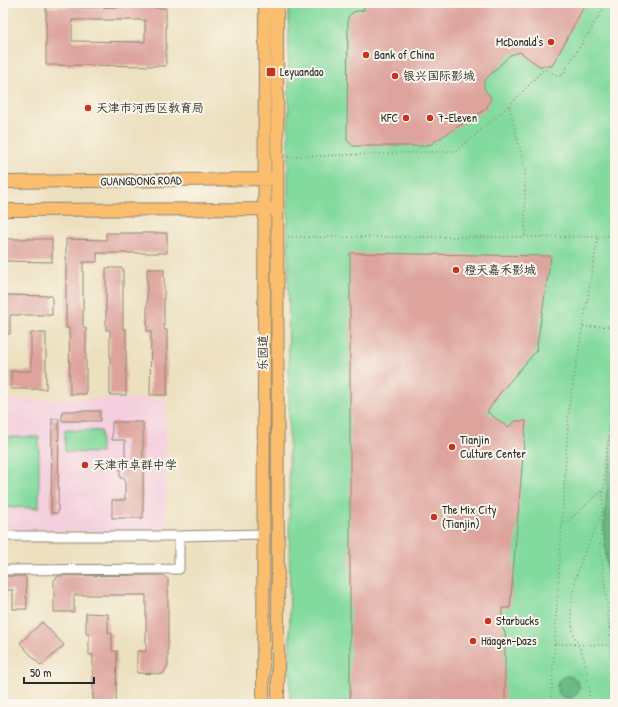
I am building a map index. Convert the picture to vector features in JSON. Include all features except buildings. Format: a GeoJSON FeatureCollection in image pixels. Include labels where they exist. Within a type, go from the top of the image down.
{"type":"FeatureCollection","features":[{"type":"Feature","properties":{"kind":"main road","name":"乐园道"},"geometry":{"type":"LineString","coordinates":[[263,704],[265,3]]}},
{"type":"Feature","properties":{"kind":"main road","name":"乐园道"},"geometry":{"type":"LineString","coordinates":[[277,3],[278,704]]}},
{"type":"Feature","properties":{"kind":"main road","name":"GUANGDONG ROAD"},"geometry":{"type":"LineString","coordinates":[[3,182],[278,179]]}},
{"type":"Feature","properties":{"kind":"main road"},"geometry":{"type":"LineString","coordinates":[[3,210],[278,208]]}},
{"type":"Feature","properties":{"kind":"main road"},"geometry":{"type":"LineString","coordinates":[[263,534],[278,534]]}},
{"type":"Feature","properties":{"kind":"street"},"geometry":{"type":"LineString","coordinates":[[3,536],[179,536],[263,534]]}},
{"type":"Feature","properties":{"kind":"street"},"geometry":{"type":"LineString","coordinates":[[3,570],[179,569],[179,536]]}},
{"type":"Feature","properties":{"kind":"path"},"geometry":{"type":"LineString","coordinates":[[278,158],[456,151],[509,106],[544,69],[561,77],[607,3]]}},
{"type":"Feature","properties":{"kind":"path"},"geometry":{"type":"LineString","coordinates":[[509,106],[525,169],[525,237]]}},
{"type":"Feature","properties":{"kind":"path"},"geometry":{"type":"LineString","coordinates":[[278,237],[598,237],[615,235]]}},
{"type":"Feature","properties":{"kind":"path"},"geometry":{"type":"LineString","coordinates":[[550,704],[569,407],[598,237]]}},
{"type":"Feature","properties":{"kind":"path"},"geometry":{"type":"LineString","coordinates":[[583,327],[615,326]]}},
{"type":"Feature","properties":{"kind":"path"},"geometry":{"type":"LineString","coordinates":[[614,704],[609,628],[600,544],[606,456],[615,408]]}},
{"type":"Feature","properties":{"kind":"path"},"geometry":{"type":"LineString","coordinates":[[562,526],[604,489]]}},
{"type":"Feature","properties":{"kind":"path"},"geometry":{"type":"LineString","coordinates":[[589,704],[589,682],[583,656],[577,644],[573,628],[572,598],[578,566],[602,513]]}},
{"type":"Feature","properties":{"kind":"path"},"geometry":{"type":"LineString","coordinates":[[609,628],[615,628]]}},
{"type":"Feature","properties":{"kind":"path"},"geometry":{"type":"LineString","coordinates":[[554,644],[610,645]]}},
{"type":"Feature","properties":{"kind":"shaded area","name":"天津市卓群中学"},"geometry":{"type":"Polygon","coordinates":[[[166,398],[166,531],[3,531],[3,400],[166,398]]]}},
{"type":"Feature","properties":{"kind":"green space","name":"Tianjin Culture Center"},"geometry":{"type":"Polygon","coordinates":[[[289,3],[615,3],[615,704],[290,704],[288,192],[289,3]]]}},
{"type":"Feature","properties":{"kind":"green space"},"geometry":{"type":"Polygon","coordinates":[[[615,415],[615,673],[604,532],[609,456],[615,415]]]}},
{"type":"Feature","properties":{"kind":"green space"},"geometry":{"type":"Polygon","coordinates":[[[65,430],[101,431],[101,453],[65,452],[65,430]]]}},
{"type":"Feature","properties":{"kind":"green space"},"geometry":{"type":"Polygon","coordinates":[[[3,437],[39,437],[39,508],[3,507],[3,437]]]}},
{"type":"Feature","properties":{"kind":"green space"},"geometry":{"type":"Polygon","coordinates":[[[564,676],[572,676],[579,683],[579,691],[572,698],[564,698],[557,691],[557,683],[564,676]]]}},
{"type":"Feature","properties":{"kind":"place","name":"McDonald's"},"geometry":{"type":"Point","coordinates":[551,42]}},
{"type":"Feature","properties":{"kind":"place","name":"Bank of China"},"geometry":{"type":"Point","coordinates":[366,55]}},
{"type":"Feature","properties":{"kind":"place","name":"Leyuandao"},"geometry":{"type":"Point","coordinates":[271,72]}},
{"type":"Feature","properties":{"kind":"place","name":"银兴国际影城"},"geometry":{"type":"Point","coordinates":[395,76]}},
{"type":"Feature","properties":{"kind":"place","name":"天津市河西区教育局"},"geometry":{"type":"Point","coordinates":[88,108]}},
{"type":"Feature","properties":{"kind":"place","name":"KFC"},"geometry":{"type":"Point","coordinates":[406,118]}},
{"type":"Feature","properties":{"kind":"place","name":"7-Eleven"},"geometry":{"type":"Point","coordinates":[430,118]}},
{"type":"Feature","properties":{"kind":"place","name":"橙天嘉禾影城"},"geometry":{"type":"Point","coordinates":[456,270]}},
{"type":"Feature","properties":{"kind":"place","name":"Tianjin Culture Center"},"geometry":{"type":"Point","coordinates":[452,447]}},
{"type":"Feature","properties":{"kind":"place","name":"天津市卓群中学"},"geometry":{"type":"Point","coordinates":[85,465]}},
{"type":"Feature","properties":{"kind":"place","name":"The Mix City (Tianjin)"},"geometry":{"type":"Point","coordinates":[434,517]}},
{"type":"Feature","properties":{"kind":"place","name":"Starbucks"},"geometry":{"type":"Point","coordinates":[488,621]}},
{"type":"Feature","properties":{"kind":"place","name":"Häagen-Dazs"},"geometry":{"type":"Point","coordinates":[473,641]}}]}
